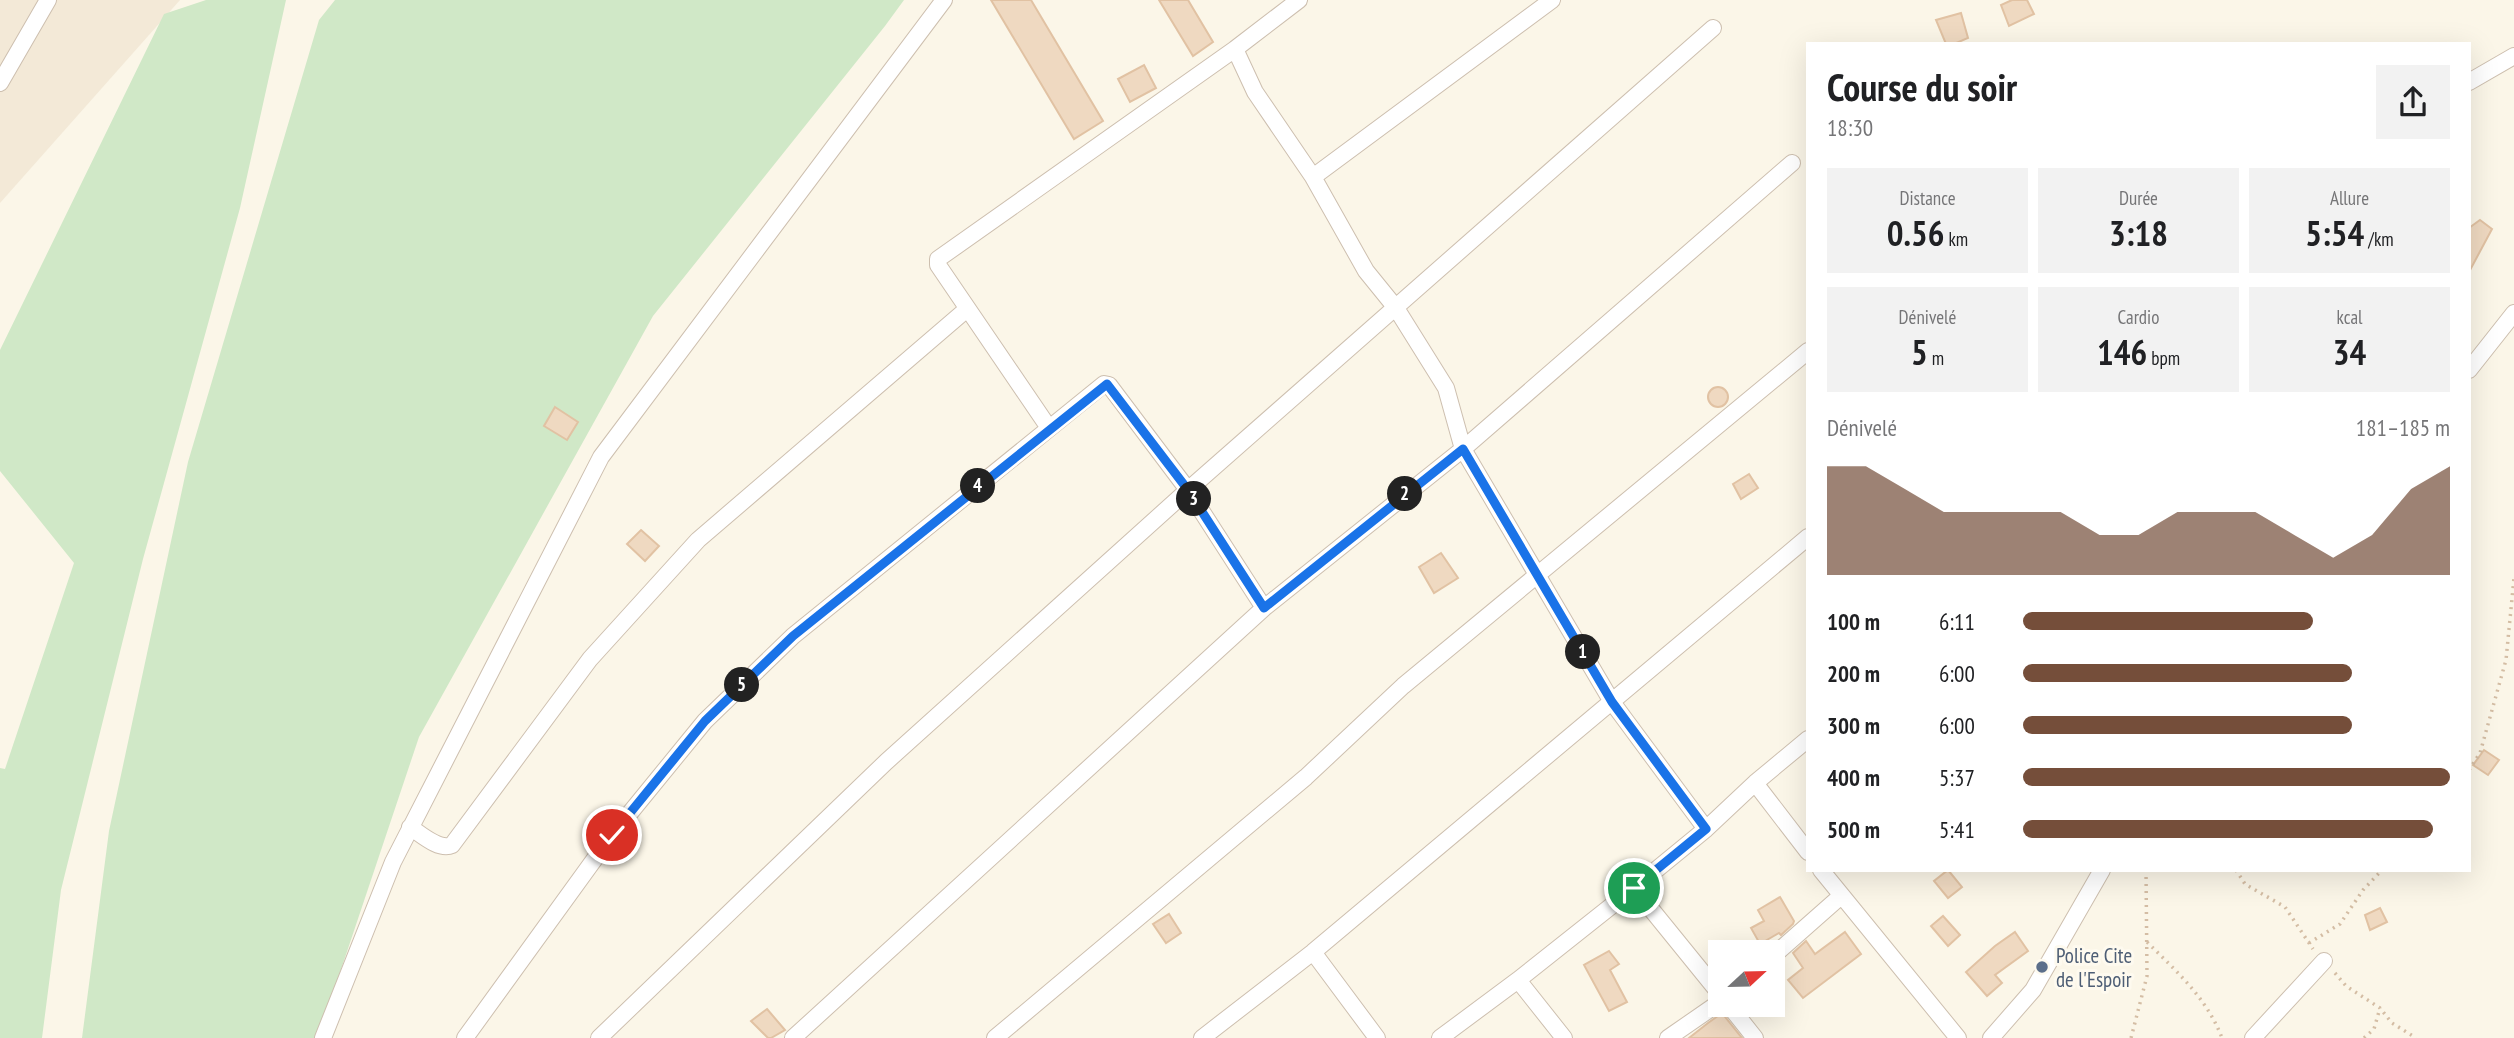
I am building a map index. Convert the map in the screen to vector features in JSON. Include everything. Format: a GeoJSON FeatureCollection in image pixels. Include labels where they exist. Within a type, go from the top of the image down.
{"type":"FeatureCollection","features":[{"type":"Feature","properties":{"kind":"street"},"geometry":{"type":"LineString","coordinates":[[0,83],[48,0]]}},
{"type":"Feature","properties":{"kind":"street"},"geometry":{"type":"LineString","coordinates":[[323,1038],[393,862],[601,457],[944,0]]}},
{"type":"Feature","properties":{"kind":"street"},"geometry":{"type":"LineString","coordinates":[[1049,428],[938,265],[939,259],[1235,49],[1298,0]]}},
{"type":"Feature","properties":{"kind":"street"},"geometry":{"type":"LineString","coordinates":[[1313,177],[1552,0]]}},
{"type":"Feature","properties":{"kind":"street"},"geometry":{"type":"LineString","coordinates":[[599,1038],[886,762],[1188,490],[1713,28]]}},
{"type":"Feature","properties":{"kind":"street"},"geometry":{"type":"LineString","coordinates":[[1235,49],[1255,92],[1313,177],[1366,271],[1396,308],[1446,388],[1463,449],[1612,702],[1706,829]]}},
{"type":"Feature","properties":{"kind":"street"},"geometry":{"type":"LineString","coordinates":[[2471,81],[2514,56]]}},
{"type":"Feature","properties":{"kind":"street"},"geometry":{"type":"LineString","coordinates":[[793,1038],[1264,608],[1463,449],[1792,163]]}},
{"type":"Feature","properties":{"kind":"street"},"geometry":{"type":"LineString","coordinates":[[410,827],[441,846],[447,848],[452,845],[590,659],[698,540],[967,309]]}},
{"type":"Feature","properties":{"kind":"street"},"geometry":{"type":"LineString","coordinates":[[2471,367],[2514,313]]}},
{"type":"Feature","properties":{"kind":"street"},"geometry":{"type":"LineString","coordinates":[[1004,1035],[1306,777],[1403,686],[1806,353]]}},
{"type":"Feature","properties":{"kind":"street"},"geometry":{"type":"LineString","coordinates":[[465,1038],[612,835],[705,721],[793,636],[1107,384],[1188,490],[1264,608]]}},
{"type":"Feature","properties":{"kind":"street"},"geometry":{"type":"LineString","coordinates":[[1202,1038],[1314,952],[1806,539]]}},
{"type":"Feature","properties":{"kind":"street"},"geometry":{"type":"LineString","coordinates":[[1440,1038],[1634,888],[1806,741]]}},
{"type":"Feature","properties":{"kind":"street"},"geometry":{"type":"LineString","coordinates":[[1755,783],[1806,849]]}},
{"type":"Feature","properties":{"kind":"street"},"geometry":{"type":"LineString","coordinates":[[1823,872],[1958,1038]]}},
{"type":"Feature","properties":{"kind":"street"},"geometry":{"type":"LineString","coordinates":[[1991,1038],[2033,990],[2101,872]]}},
{"type":"Feature","properties":{"kind":"street"},"geometry":{"type":"LineString","coordinates":[[1634,888],[1708,979]]}},
{"type":"Feature","properties":{"kind":"street"},"geometry":{"type":"LineString","coordinates":[[1785,945],[1841,896]]}},
{"type":"Feature","properties":{"kind":"street"},"geometry":{"type":"LineString","coordinates":[[1314,952],[1377,1038]]}},
{"type":"Feature","properties":{"kind":"street"},"geometry":{"type":"LineString","coordinates":[[2253,1038],[2324,961]]}},
{"type":"Feature","properties":{"kind":"street"},"geometry":{"type":"LineString","coordinates":[[1518,980],[1564,1038]]}},
{"type":"Feature","properties":{"kind":"street"},"geometry":{"type":"LineString","coordinates":[[1668,1038],[1708,1010]]}},
{"type":"Feature","properties":{"kind":"street"},"geometry":{"type":"LineString","coordinates":[[1738,1017],[1755,1038]]}},
{"type":"Feature","properties":{"kind":"path"},"geometry":{"type":"LineString","coordinates":[[2471,767],[2480,753],[2501,682],[2506,660],[2514,578]]}},
{"type":"Feature","properties":{"kind":"path"},"geometry":{"type":"LineString","coordinates":[[2131,1038],[2147,976],[2146,872]]}},
{"type":"Feature","properties":{"kind":"path"},"geometry":{"type":"LineString","coordinates":[[2237,872],[2245,884],[2285,907],[2309,943],[2346,986],[2380,1008],[2392,1023],[2416,1038]]}},
{"type":"Feature","properties":{"kind":"path"},"geometry":{"type":"LineString","coordinates":[[2309,943],[2340,924],[2363,890],[2380,872]]}},
{"type":"Feature","properties":{"kind":"path"},"geometry":{"type":"LineString","coordinates":[[2147,942],[2195,991],[2214,1018],[2222,1038]]}},
{"type":"Feature","properties":{"kind":"path"},"geometry":{"type":"LineString","coordinates":[[2364,1038],[2374,1029],[2380,1008]]}},
{"type":"Feature","properties":{"kind":"shaded area"},"geometry":{"type":"Polygon","coordinates":[[[0,0],[180,0],[0,203],[0,0]]]}},
{"type":"Feature","properties":{"kind":"green space"},"geometry":{"type":"Polygon","coordinates":[[[206,0],[286,0],[240,208],[143,559],[61,890],[42,1038],[0,1038],[0,768],[5,769],[74,563],[0,471],[0,350],[164,14],[206,0]]]}},
{"type":"Feature","properties":{"kind":"green space"},"geometry":{"type":"Polygon","coordinates":[[[335,0],[904,0],[653,316],[419,737],[318,1038],[82,1038],[109,831],[188,462],[319,20],[335,0]]]}},
{"type":"Feature","properties":{"kind":"building"},"geometry":{"type":"Polygon","coordinates":[[[991,0],[1031,0],[1103,121],[1074,139],[991,0]]]}},
{"type":"Feature","properties":{"kind":"building"},"geometry":{"type":"Polygon","coordinates":[[[1159,0],[1188,0],[1213,42],[1193,56],[1159,0]]]}},
{"type":"Feature","properties":{"kind":"building"},"geometry":{"type":"Polygon","coordinates":[[[2012,0],[2027,0],[2034,14],[2009,26],[2001,5],[2012,0]]]}},
{"type":"Feature","properties":{"kind":"building"},"geometry":{"type":"Polygon","coordinates":[[[1961,13],[1968,38],[1959,42],[1945,42],[1936,20],[1961,13]]]}},
{"type":"Feature","properties":{"kind":"building"},"geometry":{"type":"Polygon","coordinates":[[[1144,65],[1156,88],[1130,102],[1118,79],[1144,65]]]}},
{"type":"Feature","properties":{"kind":"building"},"geometry":{"type":"Polygon","coordinates":[[[2480,220],[2492,229],[2471,268],[2471,227],[2480,220]]]}},
{"type":"Feature","properties":{"kind":"building"},"geometry":{"type":"Polygon","coordinates":[[[1718,387],[1725,390],[1728,397],[1725,404],[1718,407],[1711,404],[1708,397],[1711,390],[1718,387]]]}},
{"type":"Feature","properties":{"kind":"building"},"geometry":{"type":"Polygon","coordinates":[[[555,407],[578,422],[567,440],[544,426],[555,407]]]}},
{"type":"Feature","properties":{"kind":"building"},"geometry":{"type":"Polygon","coordinates":[[[1749,474],[1758,488],[1741,499],[1733,484],[1749,474]]]}},
{"type":"Feature","properties":{"kind":"building"},"geometry":{"type":"Polygon","coordinates":[[[641,530],[659,546],[645,561],[627,544],[641,530]]]}},
{"type":"Feature","properties":{"kind":"building"},"geometry":{"type":"Polygon","coordinates":[[[1441,553],[1458,578],[1434,593],[1419,567],[1441,553]]]}},
{"type":"Feature","properties":{"kind":"building"},"geometry":{"type":"Polygon","coordinates":[[[2484,750],[2499,760],[2488,775],[2473,765],[2484,750]]]}},
{"type":"Feature","properties":{"kind":"building"},"geometry":{"type":"Polygon","coordinates":[[[1950,872],[1962,887],[1948,898],[1934,881],[1950,872]]]}},
{"type":"Feature","properties":{"kind":"building"},"geometry":{"type":"Polygon","coordinates":[[[1780,897],[1794,921],[1793,924],[1781,935],[1779,933],[1767,940],[1758,940],[1751,928],[1764,921],[1758,910],[1780,897]]]}},
{"type":"Feature","properties":{"kind":"building"},"geometry":{"type":"Polygon","coordinates":[[[2380,908],[2387,922],[2370,930],[2365,915],[2380,908]]]}},
{"type":"Feature","properties":{"kind":"building"},"geometry":{"type":"Polygon","coordinates":[[[1169,914],[1181,933],[1166,943],[1153,924],[1169,914]]]}},
{"type":"Feature","properties":{"kind":"building"},"geometry":{"type":"Polygon","coordinates":[[[1943,916],[1960,935],[1948,946],[1931,926],[1943,916]]]}},
{"type":"Feature","properties":{"kind":"building"},"geometry":{"type":"Polygon","coordinates":[[[1845,932],[1861,954],[1803,998],[1788,980],[1803,968],[1793,953],[1806,941],[1815,954],[1845,932]]]}},
{"type":"Feature","properties":{"kind":"building"},"geometry":{"type":"Polygon","coordinates":[[[2015,932],[2028,951],[1995,975],[2002,983],[1987,996],[1966,972],[2015,932]]]}},
{"type":"Feature","properties":{"kind":"building"},"geometry":{"type":"Polygon","coordinates":[[[1609,951],[1619,964],[1610,970],[1627,1002],[1609,1011],[1584,965],[1609,951]]]}},
{"type":"Feature","properties":{"kind":"building"},"geometry":{"type":"Polygon","coordinates":[[[767,1009],[785,1030],[771,1038],[751,1021],[767,1009]]]}},
{"type":"Feature","properties":{"kind":"building"},"geometry":{"type":"Polygon","coordinates":[[[1716,1017],[1725,1017],[1742,1038],[1689,1038],[1716,1017]]]}},
{"type":"Feature","properties":{"kind":"place","name":"Police Cite de l'Espoir"},"geometry":{"type":"Point","coordinates":[2042,967]}},
{"type":"Feature","properties":{"kind":"route"},"geometry":{"type":"LineString","coordinates":[[612,835],[705,721],[793,636],[1107,384],[1188,490],[1264,608],[1463,449],[1612,702],[1706,829],[1634,888]]}}]}
